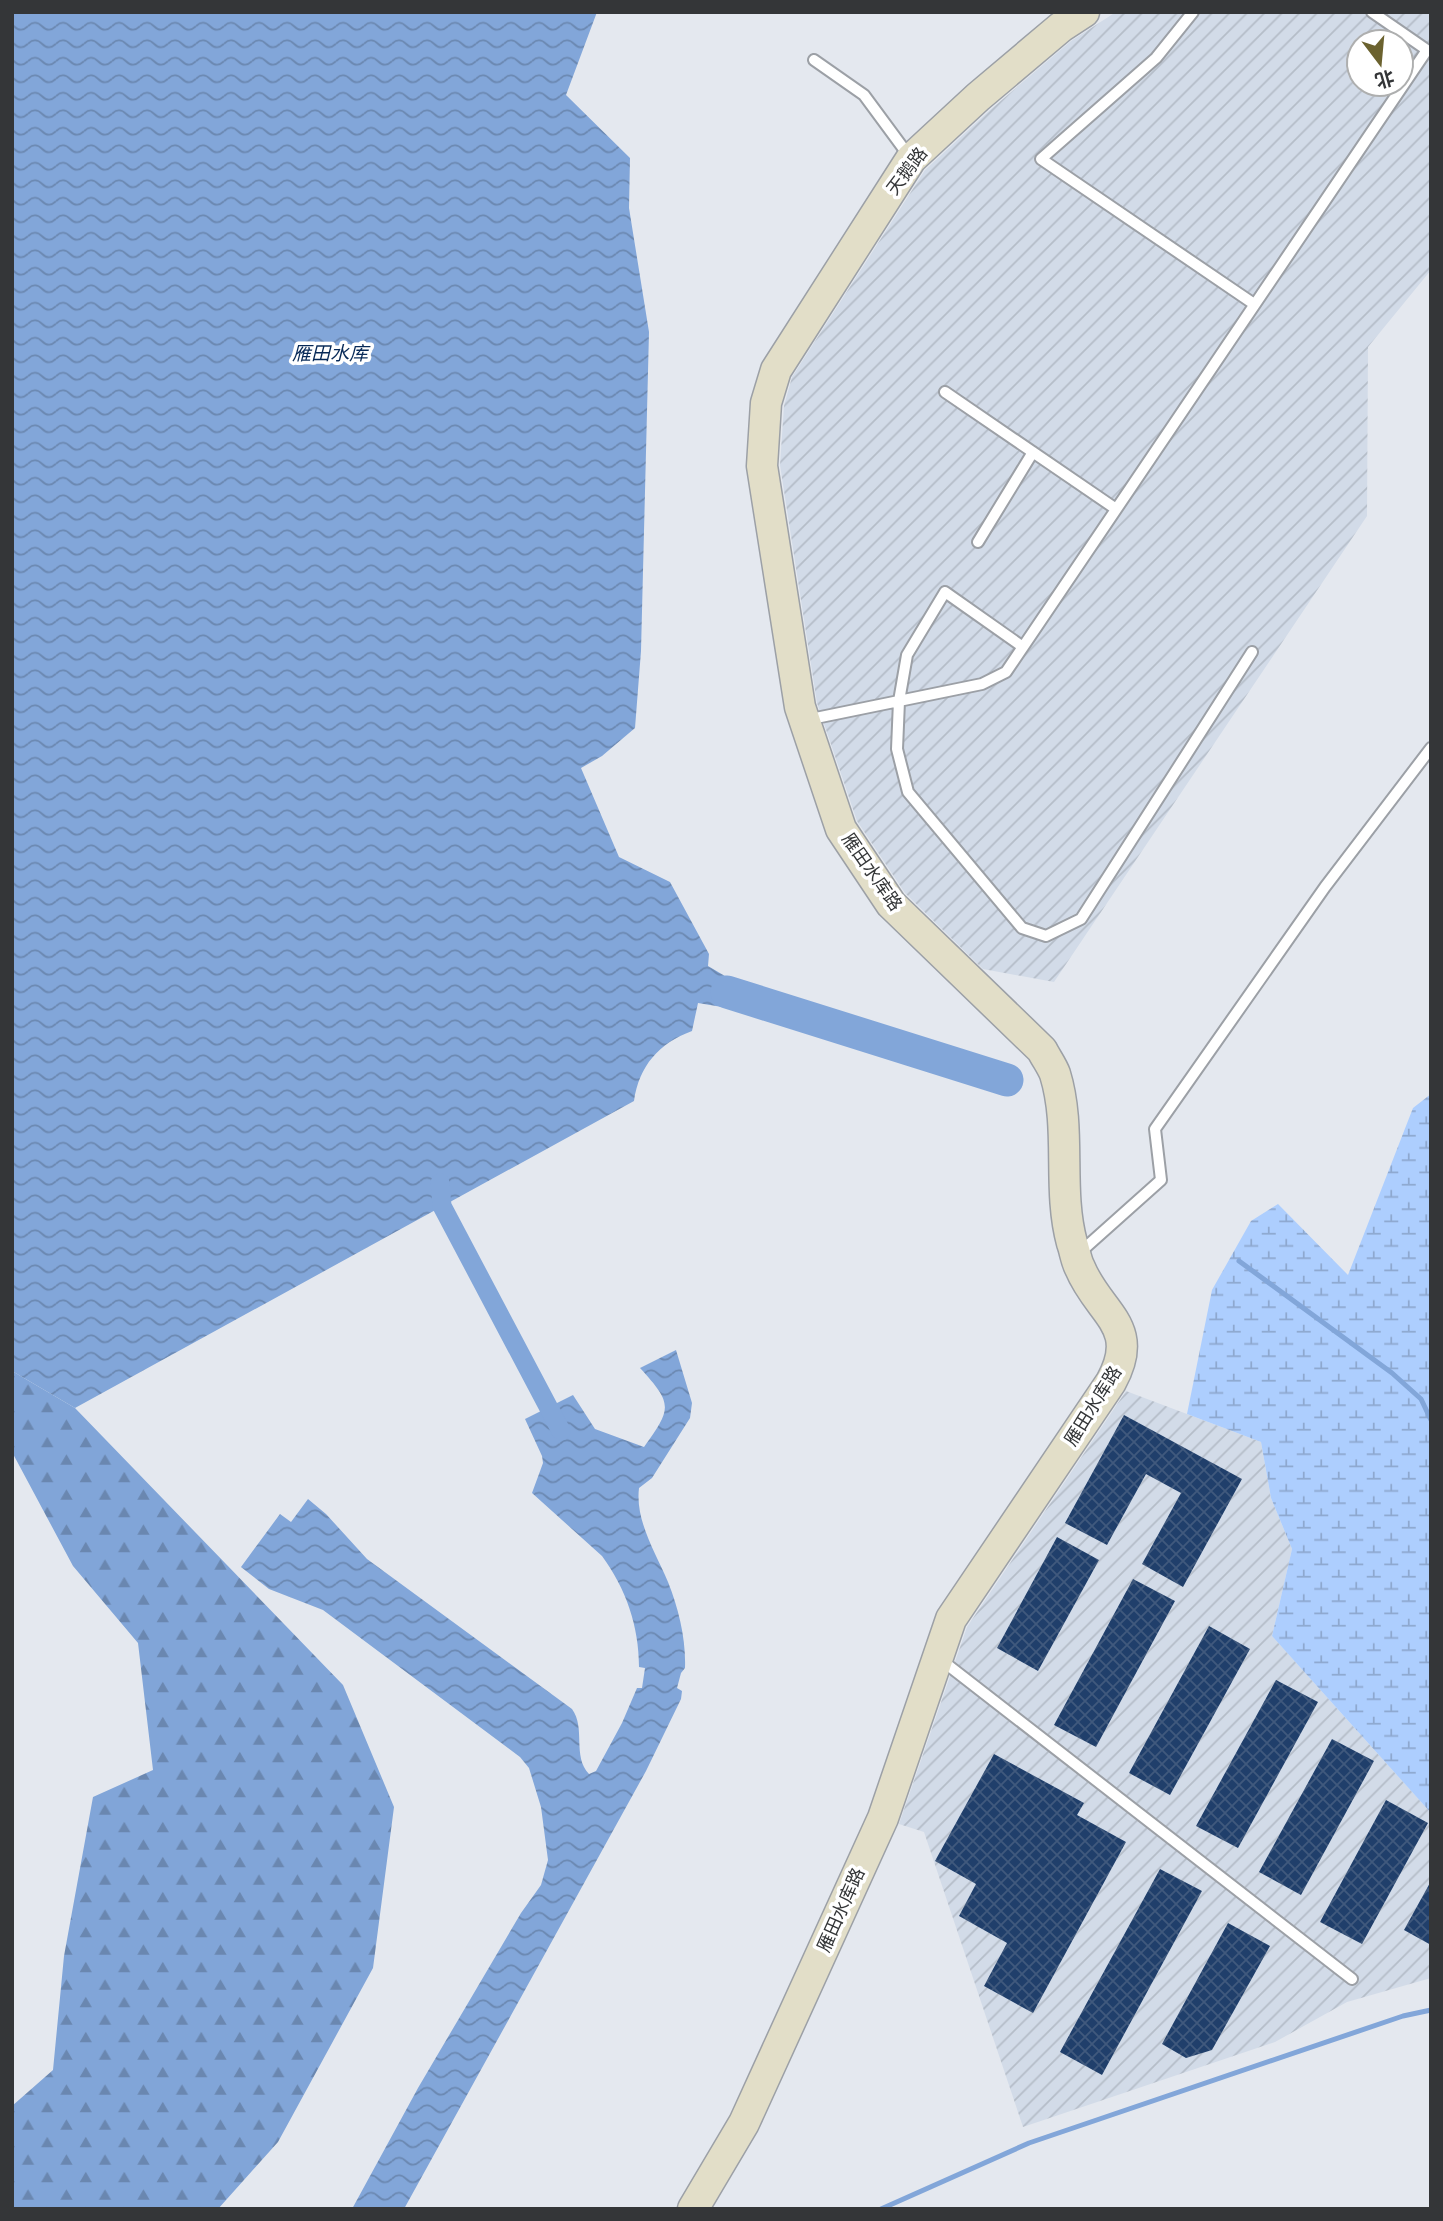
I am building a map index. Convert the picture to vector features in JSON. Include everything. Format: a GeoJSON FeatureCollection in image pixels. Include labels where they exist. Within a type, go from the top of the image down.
{"type":"FeatureCollection","features":[{"type":"Feature","properties":{"kind":"main road","name":"天鹅路"},"geometry":{"type":"LineString","coordinates":[[776,370],[911,159],[978,97],[1061,27],[1084,12]]}},
{"type":"Feature","properties":{"kind":"main road","name":"雁田水库路"},"geometry":{"type":"LineString","coordinates":[[693,2209],[744,2123],[883,1818],[951,1619],[1111,1382],[1121,1364],[1123,1344],[1117,1324],[1080,1269],[1066,1221],[1062,1110],[1054,1072],[1042,1051],[891,904],[841,829],[800,707],[762,466],[766,403],[776,370]]}},
{"type":"Feature","properties":{"kind":"lane"},"geometry":{"type":"LineString","coordinates":[[1194,12],[1156,58],[1041,159],[1254,304]]}},
{"type":"Feature","properties":{"kind":"lane"},"geometry":{"type":"LineString","coordinates":[[804,721],[982,684],[1006,672],[1427,50],[1372,12]]}},
{"type":"Feature","properties":{"kind":"lane"},"geometry":{"type":"LineString","coordinates":[[814,60],[864,95],[911,159]]}},
{"type":"Feature","properties":{"kind":"lane"},"geometry":{"type":"LineString","coordinates":[[945,392],[1116,509]]}},
{"type":"Feature","properties":{"kind":"lane"},"geometry":{"type":"LineString","coordinates":[[978,542],[1033,452]]}},
{"type":"Feature","properties":{"kind":"lane"},"geometry":{"type":"LineString","coordinates":[[1023,647],[944,592],[907,655],[899,701],[897,749],[908,792],[1022,928],[1046,936],[1081,919],[1252,652]]}},
{"type":"Feature","properties":{"kind":"lane"},"geometry":{"type":"LineString","coordinates":[[1076,1256],[1161,1180],[1155,1129],[1325,887],[1431,748]]}},
{"type":"Feature","properties":{"kind":"lane"},"geometry":{"type":"LineString","coordinates":[[938,1658],[1352,1979]]}},
{"type":"Feature","properties":{"kind":"shaded area"},"geometry":{"type":"Polygon","coordinates":[[[1116,12],[1431,12],[1431,270],[1368,347],[1367,516],[1054,982],[983,969],[905,893],[857,821],[817,703],[780,465],[784,406],[792,377],[925,170],[1071,41],[1116,12]]]}},
{"type":"Feature","properties":{"kind":"shaded area"},"geometry":{"type":"Polygon","coordinates":[[[1126,1391],[1261,1442],[1271,1498],[1292,1549],[1272,1636],[1431,1813],[1431,1978],[1347,2002],[1275,2042],[1023,2127],[924,1832],[899,1824],[967,1627],[1126,1391]]]}},
{"type":"Feature","properties":{"kind":"green space"},"geometry":{"type":"Polygon","coordinates":[[[1431,1094],[1431,1813],[1272,1636],[1292,1549],[1271,1498],[1261,1442],[1187,1414],[1212,1290],[1251,1221],[1278,1204],[1348,1275],[1413,1108],[1431,1094]]]}},
{"type":"Feature","properties":{"kind":"green space"},"geometry":{"type":"Polygon","coordinates":[[[12,1371],[75,1408],[343,1685],[394,1807],[373,1968],[278,2142],[218,2209],[12,2209],[12,2106],[53,2070],[64,1956],[93,1797],[153,1770],[138,1643],[73,1566],[12,1452],[12,1371]]]}},
{"type":"Feature","properties":{"kind":"water","name":"雁田水库"},"geometry":{"type":"Polygon","coordinates":[[[12,12],[597,12],[566,95],[630,158],[629,208],[649,332],[641,651],[635,728],[602,756],[581,768],[619,857],[670,882],[709,954],[708,966],[730,979],[722,1007],[698,1003],[692,1031],[670,1042],[652,1057],[641,1077],[634,1101],[75,1408],[12,1371],[12,12]]]}},
{"type":"Feature","properties":{"kind":"water"},"geometry":{"type":"Polygon","coordinates":[[[676,1350],[692,1403],[690,1418],[652,1478],[639,1488],[639,1500],[643,1525],[668,1582],[681,1625],[685,1668],[677,1688],[682,1691],[681,1699],[646,1771],[404,2209],[352,2209],[418,2088],[521,1913],[541,1885],[548,1860],[541,1807],[529,1768],[520,1757],[323,1610],[269,1589],[241,1567],[280,1514],[291,1522],[308,1499],[326,1514],[367,1559],[572,1709],[578,1725],[584,1767],[589,1774],[596,1771],[637,1688],[642,1688],[645,1668],[639,1667],[637,1637],[630,1608],[602,1556],[532,1493],[543,1463],[525,1419],[573,1395],[595,1429],[644,1447],[660,1423],[665,1406],[658,1390],[640,1368],[676,1350]]]}},
{"type":"Feature","properties":{"kind":"building"},"geometry":{"type":"Polygon","coordinates":[[[1124,1415],[1242,1479],[1183,1587],[1142,1564],[1181,1493],[1146,1474],[1107,1545],[1065,1523],[1124,1415]]]}},
{"type":"Feature","properties":{"kind":"building"},"geometry":{"type":"Polygon","coordinates":[[[1057,1537],[1099,1560],[1038,1671],[997,1648],[1057,1537]]]}},
{"type":"Feature","properties":{"kind":"building"},"geometry":{"type":"Polygon","coordinates":[[[1133,1579],[1175,1601],[1096,1747],[1054,1725],[1133,1579]]]}},
{"type":"Feature","properties":{"kind":"building"},"geometry":{"type":"Polygon","coordinates":[[[1209,1626],[1250,1649],[1170,1795],[1129,1773],[1209,1626]]]}},
{"type":"Feature","properties":{"kind":"building"},"geometry":{"type":"Polygon","coordinates":[[[1276,1680],[1318,1702],[1238,1848],[1196,1826],[1276,1680]]]}},
{"type":"Feature","properties":{"kind":"building"},"geometry":{"type":"Polygon","coordinates":[[[1332,1739],[1374,1761],[1301,1895],[1259,1872],[1332,1739]]]}},
{"type":"Feature","properties":{"kind":"building"},"geometry":{"type":"Polygon","coordinates":[[[994,1754],[1084,1803],[1077,1815],[1126,1842],[1033,2013],[984,1986],[1007,1943],[959,1916],[976,1884],[935,1861],[994,1754]]]}},
{"type":"Feature","properties":{"kind":"building"},"geometry":{"type":"Polygon","coordinates":[[[1386,1800],[1428,1823],[1362,1944],[1320,1922],[1386,1800]]]}},
{"type":"Feature","properties":{"kind":"building"},"geometry":{"type":"Polygon","coordinates":[[[1160,1869],[1202,1891],[1102,2075],[1060,2052],[1160,1869]]]}},
{"type":"Feature","properties":{"kind":"building"},"geometry":{"type":"Polygon","coordinates":[[[1431,1881],[1431,1945],[1404,1930],[1431,1881]]]}},
{"type":"Feature","properties":{"kind":"building"},"geometry":{"type":"Polygon","coordinates":[[[1228,1923],[1270,1946],[1212,2050],[1186,2058],[1162,2044],[1228,1923]]]}},
{"type":"Feature","properties":{"kind":"waterway"},"geometry":{"type":"LineString","coordinates":[[727,992],[1007,1080]]}},
{"type":"Feature","properties":{"kind":"waterway"},"geometry":{"type":"LineString","coordinates":[[440,1183],[442,1206],[561,1431]]}},
{"type":"Feature","properties":{"kind":"waterway"},"geometry":{"type":"LineString","coordinates":[[1239,1261],[1392,1373],[1421,1399],[1431,1420]]}},
{"type":"Feature","properties":{"kind":"waterway"},"geometry":{"type":"LineString","coordinates":[[881,2209],[1029,2143],[1403,2016],[1431,2010]]}}]}
